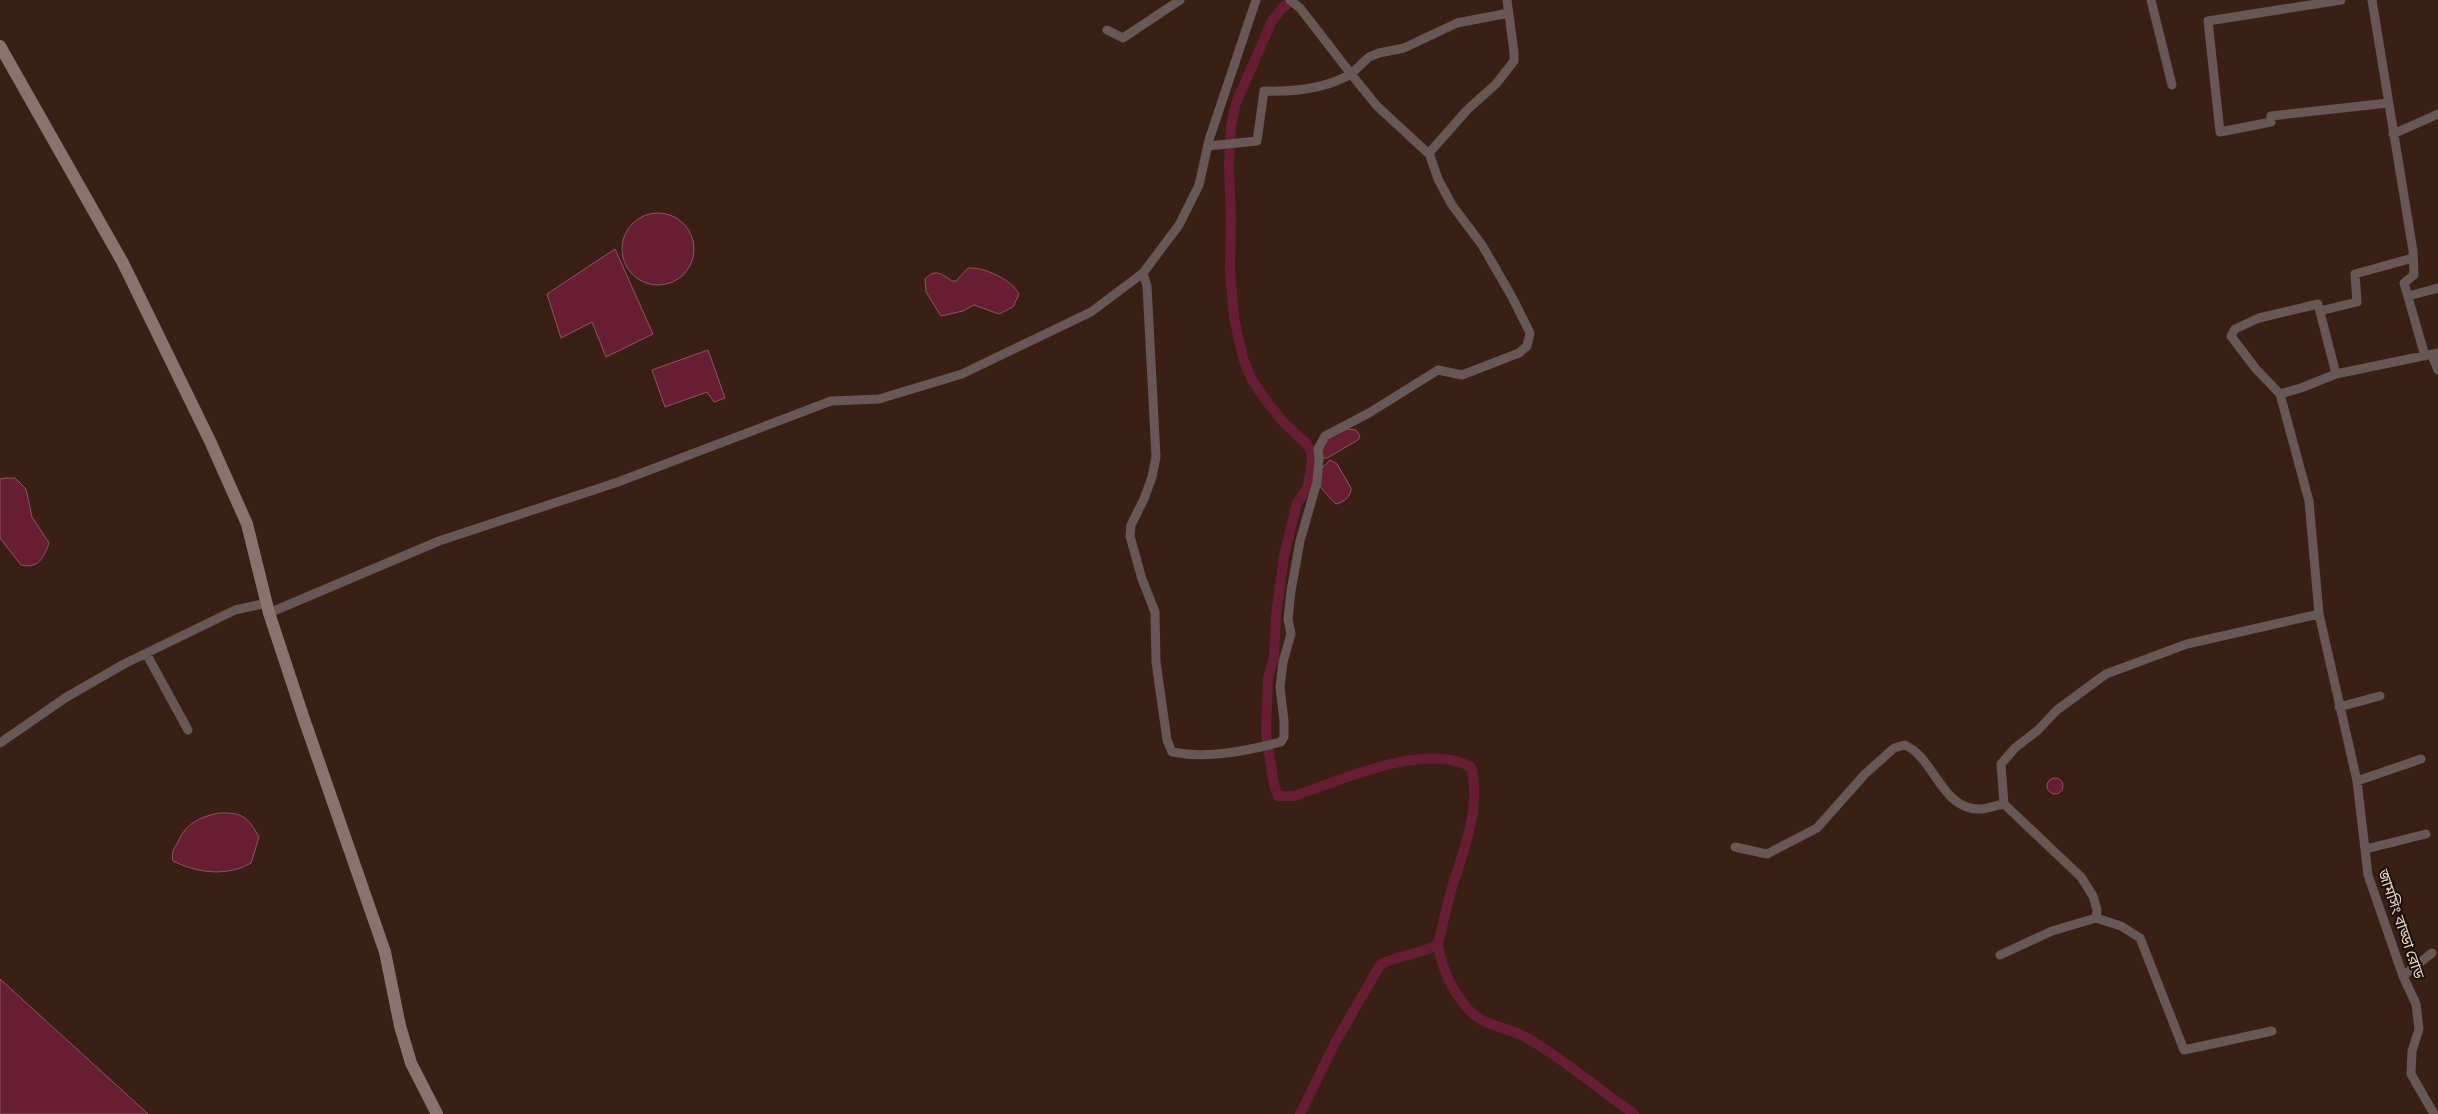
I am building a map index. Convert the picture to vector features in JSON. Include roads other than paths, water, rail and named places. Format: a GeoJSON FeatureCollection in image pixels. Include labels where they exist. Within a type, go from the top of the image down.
{"type":"FeatureCollection","features":[{"type":"Feature","properties":{"kind":"street"},"geometry":{"type":"LineString","coordinates":[[1107,30],[1123,38],[1180,0]]}},
{"type":"Feature","properties":{"kind":"street"},"geometry":{"type":"LineString","coordinates":[[0,743],[66,698],[124,664],[148,655],[235,610],[268,608],[439,541],[618,482],[831,401],[879,399],[962,374],[1091,312],[1143,273],[1179,225],[1199,185],[1208,146],[1256,0]]}},
{"type":"Feature","properties":{"kind":"street"},"geometry":{"type":"LineString","coordinates":[[1143,273],[1147,286],[1156,458],[1152,477],[1131,525],[1130,536],[1142,579],[1155,612],[1156,662],[1167,740],[1172,752],[1188,755],[1232,752],[1281,742],[1284,737],[1284,722],[1280,686],[1283,662],[1291,634],[1288,619],[1291,590],[1300,541],[1317,482],[1320,460],[1318,449],[1326,436],[1369,413],[1438,370],[1462,375],[1519,353],[1527,346],[1530,333],[1482,245],[1442,188],[1430,155],[1377,106],[1300,8],[1290,0]]}},
{"type":"Feature","properties":{"kind":"street"},"geometry":{"type":"LineString","coordinates":[[1430,155],[1429,152],[1468,109],[1496,84],[1514,61],[1507,0]]}},
{"type":"Feature","properties":{"kind":"street"},"geometry":{"type":"LineString","coordinates":[[2151,0],[2172,85]]}},
{"type":"Feature","properties":{"kind":"street"},"geometry":{"type":"LineString","coordinates":[[2341,0],[2208,21],[2220,132],[2271,122],[2271,116],[2388,103]]}},
{"type":"Feature","properties":{"kind":"street"},"geometry":{"type":"LineString","coordinates":[[2372,0],[2413,258],[2414,275],[2404,282],[2438,370]]}},
{"type":"Feature","properties":{"kind":"street"},"geometry":{"type":"LineString","coordinates":[[1208,146],[1257,141],[1264,92],[1293,92],[1339,81],[1351,74],[1369,57],[1404,48],[1457,23],[1508,13]]}},
{"type":"Feature","properties":{"kind":"street"},"geometry":{"type":"LineString","coordinates":[[0,46],[123,263],[210,440],[247,524],[268,608],[304,719],[386,952],[400,1026],[411,1063],[437,1114]]}},
{"type":"Feature","properties":{"kind":"street"},"geometry":{"type":"LineString","coordinates":[[2393,134],[2438,114]]}},
{"type":"Feature","properties":{"kind":"street"},"geometry":{"type":"LineString","coordinates":[[2320,311],[2357,302],[2355,274],[2413,258]]}},
{"type":"Feature","properties":{"kind":"street"},"geometry":{"type":"LineString","coordinates":[[2408,296],[2438,288]]}},
{"type":"Feature","properties":{"kind":"street"},"geometry":{"type":"LineString","coordinates":[[2336,374],[2318,304],[2259,318],[2232,332],[2232,336],[2256,369],[2280,394],[2336,374],[2432,355]]}},
{"type":"Feature","properties":{"kind":"street","name":"জামসিং বাড্ডা রোড"},"geometry":{"type":"LineString","coordinates":[[2280,394],[2309,501],[2319,614],[2357,780],[2368,875],[2403,976],[2418,1012],[2419,1029],[2412,1051],[2411,1074],[2434,1114]]}},
{"type":"Feature","properties":{"kind":"street"},"geometry":{"type":"LineString","coordinates":[[2096,918],[2097,910],[2092,896],[2081,877],[2004,804],[2002,764],[2015,748],[2038,730],[2057,710],[2106,674],[2187,644],[2319,614]]}},
{"type":"Feature","properties":{"kind":"street"},"geometry":{"type":"LineString","coordinates":[[148,655],[188,730]]}},
{"type":"Feature","properties":{"kind":"street"},"geometry":{"type":"LineString","coordinates":[[2339,707],[2380,696]]}},
{"type":"Feature","properties":{"kind":"street"},"geometry":{"type":"LineString","coordinates":[[1735,847],[1767,854],[1809,833],[1817,828],[1840,805],[1865,774],[1894,748],[1904,744],[1916,750],[1953,800],[1978,810],[2004,804]]}},
{"type":"Feature","properties":{"kind":"street"},"geometry":{"type":"LineString","coordinates":[[2357,780],[2421,758]]}},
{"type":"Feature","properties":{"kind":"street"},"geometry":{"type":"LineString","coordinates":[[2366,849],[2426,834]]}},
{"type":"Feature","properties":{"kind":"street"},"geometry":{"type":"LineString","coordinates":[[2000,955],[2052,931],[2096,918],[2121,926],[2140,938],[2184,1050],[2272,1031]]}},
{"type":"Feature","properties":{"kind":"street"},"geometry":{"type":"LineString","coordinates":[[2403,976],[2432,953]]}},
{"type":"Feature","properties":{"kind":"waterway"},"geometry":{"type":"LineString","coordinates":[[1293,0],[1282,8],[1272,21],[1236,103],[1231,126],[1229,164],[1230,271],[1234,318],[1243,358],[1251,378],[1264,398],[1284,423],[1307,444],[1312,455],[1307,489],[1297,503],[1284,556],[1276,615],[1274,657],[1268,678],[1266,732],[1274,785],[1278,796],[1294,796],[1382,766],[1430,758],[1452,760],[1471,767],[1474,781],[1473,811],[1467,841],[1451,892],[1438,944],[1380,965],[1335,1043],[1300,1114]]}},
{"type":"Feature","properties":{"kind":"waterway"},"geometry":{"type":"LineString","coordinates":[[1438,944],[1442,962],[1453,988],[1475,1016],[1520,1034],[1568,1065],[1634,1114]]}}]}
